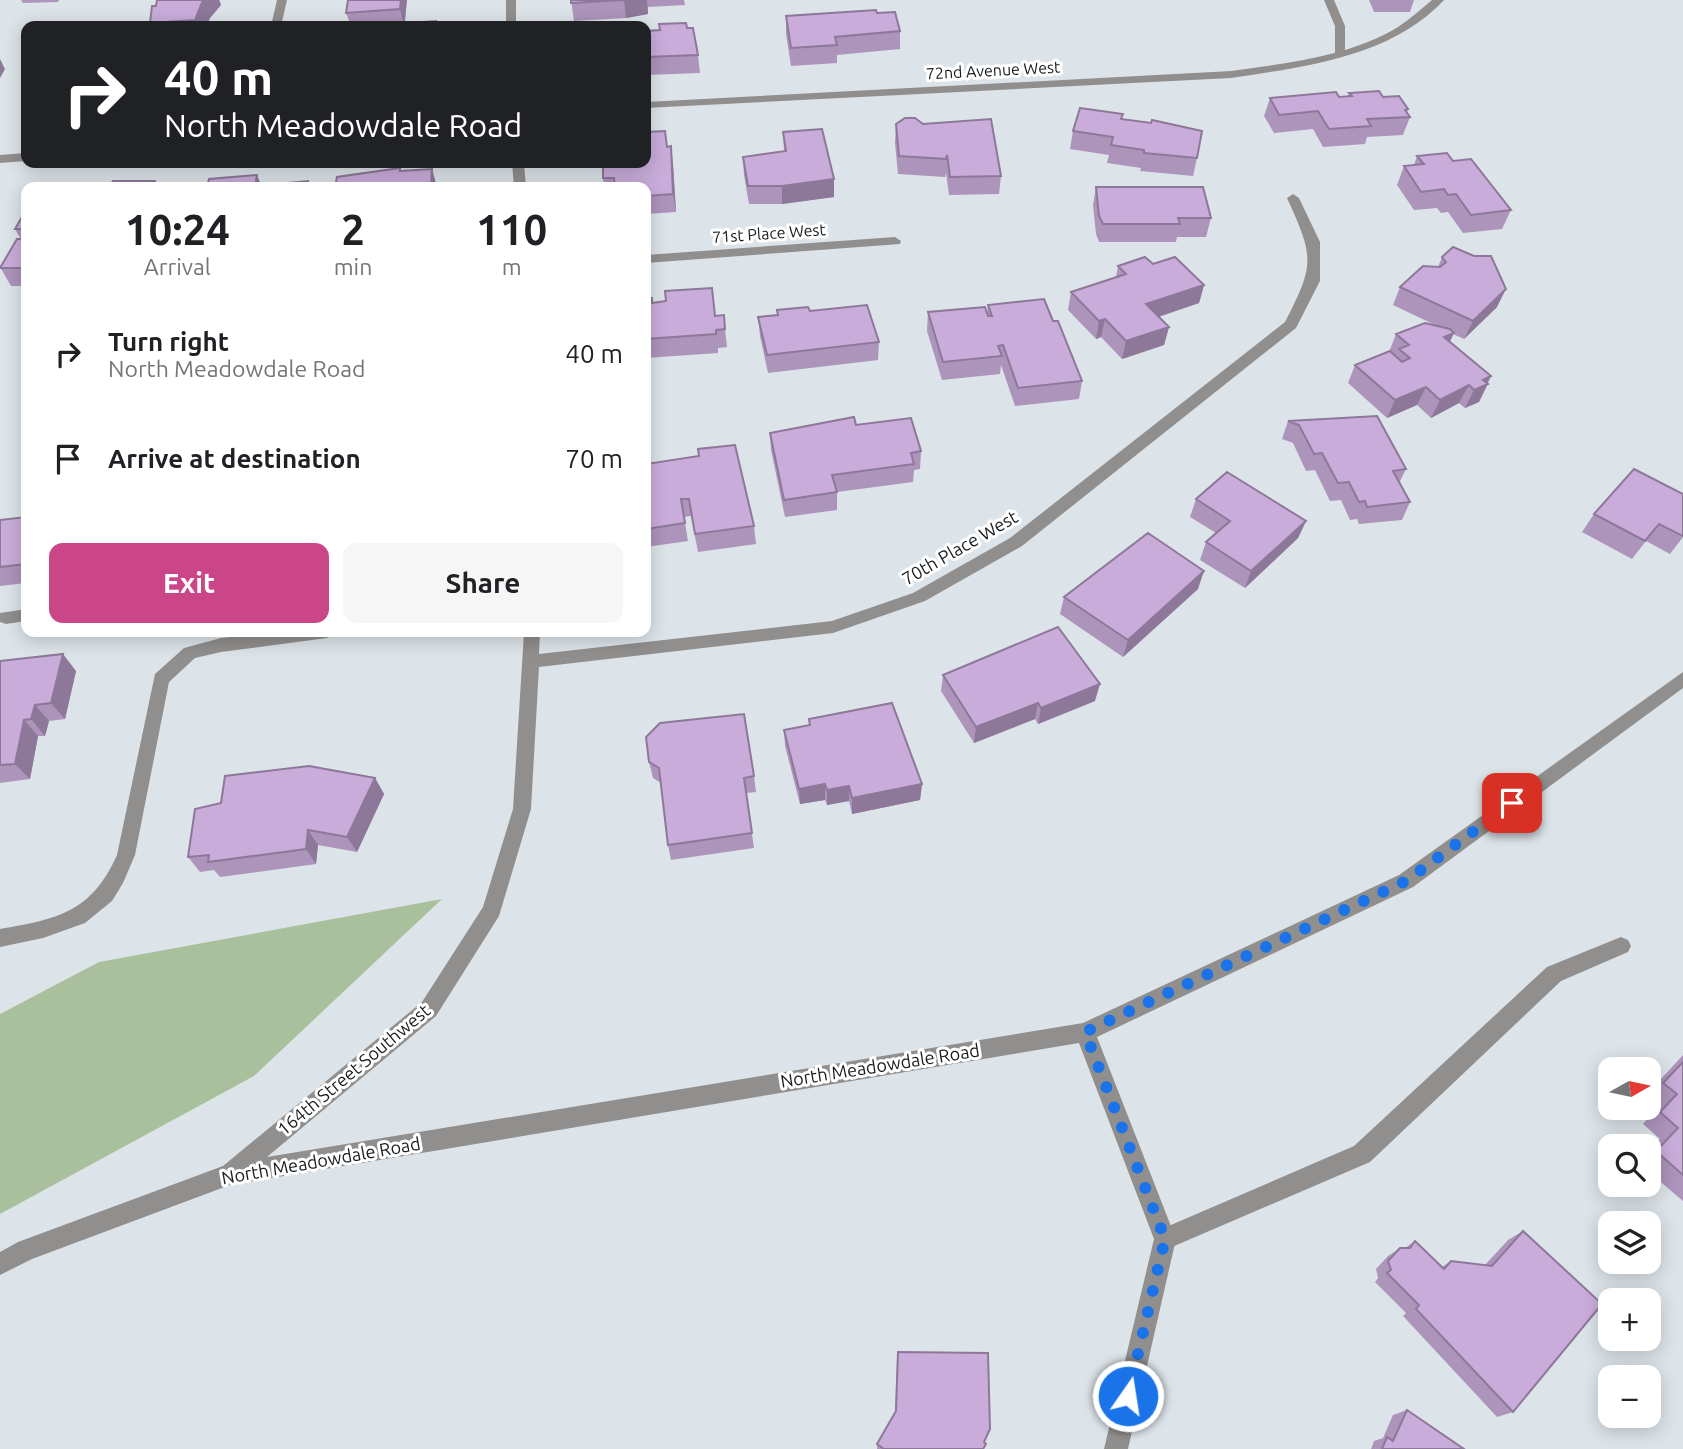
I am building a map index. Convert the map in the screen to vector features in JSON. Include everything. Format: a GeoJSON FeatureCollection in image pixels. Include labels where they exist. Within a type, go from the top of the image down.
{"type":"FeatureCollection","features":[{"type":"Feature","properties":{"kind":"street"},"geometry":{"type":"LineString","coordinates":[[277,21],[282,0]]}},
{"type":"Feature","properties":{"kind":"street"},"geometry":{"type":"LineString","coordinates":[[511,0],[511,21]]}},
{"type":"Feature","properties":{"kind":"street"},"geometry":{"type":"LineString","coordinates":[[1329,0],[1340,26],[1341,54]]}},
{"type":"Feature","properties":{"kind":"street","name":"72nd Avenue West"},"geometry":{"type":"LineString","coordinates":[[651,105],[1067,81],[1184,79],[1341,54],[1406,30],[1425,16],[1439,0]]}},
{"type":"Feature","properties":{"kind":"street"},"geometry":{"type":"LineString","coordinates":[[0,159],[21,157]]}},
{"type":"Feature","properties":{"kind":"street","name":"70th Place West"},"geometry":{"type":"LineString","coordinates":[[532,661],[833,627],[919,597],[1016,542],[1291,325],[1313,281],[1314,242],[1293,198]]}},
{"type":"Feature","properties":{"kind":"street","name":"71st Place West"},"geometry":{"type":"LineString","coordinates":[[651,259],[895,242]]}},
{"type":"Feature","properties":{"kind":"street"},"geometry":{"type":"LineString","coordinates":[[6,618],[21,616]]}},
{"type":"Feature","properties":{"kind":"street"},"geometry":{"type":"LineString","coordinates":[[0,938],[49,929],[87,913],[100,903],[116,883],[126,855],[161,679],[190,653],[221,645],[286,637]]}},
{"type":"Feature","properties":{"kind":"street","name":"164th Street Southwest"},"geometry":{"type":"LineString","coordinates":[[230,1174],[429,1009],[492,910],[522,809],[532,637]]}},
{"type":"Feature","properties":{"kind":"street","name":"North Meadowdale Road"},"geometry":{"type":"LineString","coordinates":[[0,1264],[26,1250],[230,1174],[1085,1032],[1406,881],[1683,679]]}},
{"type":"Feature","properties":{"kind":"street"},"geometry":{"type":"LineString","coordinates":[[1165,1239],[1362,1154],[1554,974],[1621,946]]}},
{"type":"Feature","properties":{"kind":"street"},"geometry":{"type":"LineString","coordinates":[[1085,1032],[1165,1239],[1115,1449]]}},
{"type":"Feature","properties":{"kind":"green space"},"geometry":{"type":"Polygon","coordinates":[[[442,899],[254,1076],[0,1214],[0,1014],[99,962],[442,899]]]}},
{"type":"Feature","properties":{"kind":"building"},"geometry":{"type":"Polygon","coordinates":[[[157,0],[203,0],[195,20],[150,21],[152,6],[156,6],[157,0]]]}},
{"type":"Feature","properties":{"kind":"building"},"geometry":{"type":"Polygon","coordinates":[[[348,0],[401,0],[400,9],[346,13],[348,0]]]}},
{"type":"Feature","properties":{"kind":"building"},"geometry":{"type":"Polygon","coordinates":[[[571,0],[625,0],[571,3],[571,0]]]}},
{"type":"Feature","properties":{"kind":"building"},"geometry":{"type":"Polygon","coordinates":[[[876,10],[877,13],[895,12],[900,31],[835,37],[837,45],[791,48],[786,16],[876,10]]]}},
{"type":"Feature","properties":{"kind":"building"},"geometry":{"type":"Polygon","coordinates":[[[686,23],[687,28],[693,28],[698,55],[651,57],[651,31],[660,30],[659,24],[686,23]]]}},
{"type":"Feature","properties":{"kind":"building"},"geometry":{"type":"Polygon","coordinates":[[[1379,91],[1383,97],[1399,96],[1410,117],[1367,119],[1371,126],[1329,129],[1318,111],[1279,115],[1270,98],[1336,92],[1339,97],[1352,96],[1349,93],[1379,91]]]}},
{"type":"Feature","properties":{"kind":"building"},"geometry":{"type":"Polygon","coordinates":[[[1080,108],[1123,114],[1121,119],[1151,123],[1152,120],[1202,131],[1197,158],[1144,153],[1144,150],[1111,145],[1113,137],[1073,131],[1080,108]]]}},
{"type":"Feature","properties":{"kind":"building"},"geometry":{"type":"Polygon","coordinates":[[[905,118],[915,118],[923,124],[991,119],[1001,176],[950,177],[947,155],[946,159],[899,156],[896,124],[905,118]]]}},
{"type":"Feature","properties":{"kind":"building"},"geometry":{"type":"Polygon","coordinates":[[[822,129],[834,179],[782,186],[748,186],[743,157],[786,151],[783,132],[822,129]]]}},
{"type":"Feature","properties":{"kind":"building"},"geometry":{"type":"Polygon","coordinates":[[[665,131],[667,147],[671,146],[673,194],[651,196],[651,182],[614,182],[614,178],[603,178],[603,168],[651,168],[651,132],[665,131]]]}},
{"type":"Feature","properties":{"kind":"building"},"geometry":{"type":"Polygon","coordinates":[[[1447,153],[1453,161],[1471,159],[1511,210],[1471,215],[1456,194],[1448,195],[1444,189],[1421,192],[1404,166],[1424,164],[1417,156],[1447,153]]]}},
{"type":"Feature","properties":{"kind":"building"},"geometry":{"type":"Polygon","coordinates":[[[400,168],[400,171],[432,169],[431,182],[336,182],[337,177],[400,168]]]}},
{"type":"Feature","properties":{"kind":"building"},"geometry":{"type":"Polygon","coordinates":[[[257,175],[256,182],[208,182],[209,179],[257,175]]]}},
{"type":"Feature","properties":{"kind":"building"},"geometry":{"type":"Polygon","coordinates":[[[113,181],[154,182],[112,182],[113,181]]]}},
{"type":"Feature","properties":{"kind":"building"},"geometry":{"type":"Polygon","coordinates":[[[1096,187],[1203,187],[1211,218],[1178,218],[1180,224],[1103,224],[1099,216],[1096,187]]]}},
{"type":"Feature","properties":{"kind":"building"},"geometry":{"type":"Polygon","coordinates":[[[21,219],[21,229],[15,229],[21,219]]]}},
{"type":"Feature","properties":{"kind":"building"},"geometry":{"type":"Polygon","coordinates":[[[17,239],[21,239],[21,268],[0,268],[17,239]]]}},
{"type":"Feature","properties":{"kind":"building"},"geometry":{"type":"Polygon","coordinates":[[[1453,247],[1474,256],[1491,256],[1506,289],[1473,321],[1400,287],[1423,266],[1440,267],[1446,262],[1442,257],[1453,247]]]}},
{"type":"Feature","properties":{"kind":"building"},"geometry":{"type":"Polygon","coordinates":[[[1145,257],[1153,264],[1175,257],[1204,285],[1146,304],[1169,327],[1126,341],[1105,319],[1099,321],[1071,292],[1126,274],[1118,266],[1145,257]]]}},
{"type":"Feature","properties":{"kind":"building"},"geometry":{"type":"Polygon","coordinates":[[[712,288],[715,316],[724,315],[725,329],[716,330],[716,334],[651,339],[651,298],[652,303],[666,301],[665,291],[712,288]]]}},
{"type":"Feature","properties":{"kind":"building"},"geometry":{"type":"Polygon","coordinates":[[[1044,299],[1053,321],[1058,321],[1082,381],[1018,388],[1003,345],[998,346],[1002,356],[943,362],[928,312],[985,307],[988,316],[992,316],[988,305],[1044,299]]]}},
{"type":"Feature","properties":{"kind":"building"},"geometry":{"type":"Polygon","coordinates":[[[867,305],[879,342],[767,355],[758,317],[778,315],[777,310],[808,307],[810,311],[867,305]]]}},
{"type":"Feature","properties":{"kind":"building"},"geometry":{"type":"Polygon","coordinates":[[[1425,323],[1450,329],[1454,333],[1444,337],[1491,376],[1483,380],[1488,384],[1474,390],[1469,385],[1440,400],[1426,387],[1395,400],[1355,365],[1390,351],[1402,362],[1410,358],[1399,349],[1409,345],[1396,334],[1425,323]]]}},
{"type":"Feature","properties":{"kind":"building"},"geometry":{"type":"Polygon","coordinates":[[[1377,416],[1406,469],[1393,471],[1410,502],[1367,507],[1365,501],[1359,502],[1349,482],[1338,483],[1322,453],[1314,454],[1299,425],[1288,421],[1377,416]]]}},
{"type":"Feature","properties":{"kind":"building"},"geometry":{"type":"Polygon","coordinates":[[[854,417],[856,425],[911,418],[921,451],[911,453],[914,464],[832,475],[837,492],[784,500],[770,433],[854,417]]]}},
{"type":"Feature","properties":{"kind":"building"},"geometry":{"type":"Polygon","coordinates":[[[735,445],[754,526],[695,534],[689,499],[681,499],[685,523],[651,528],[651,463],[699,456],[698,449],[735,445]]]}},
{"type":"Feature","properties":{"kind":"building"},"geometry":{"type":"Polygon","coordinates":[[[1634,469],[1683,494],[1683,536],[1659,524],[1645,541],[1594,514],[1634,469]]]}},
{"type":"Feature","properties":{"kind":"building"},"geometry":{"type":"Polygon","coordinates":[[[1227,472],[1306,521],[1251,571],[1206,542],[1230,521],[1196,499],[1227,472]]]}},
{"type":"Feature","properties":{"kind":"building"},"geometry":{"type":"Polygon","coordinates":[[[21,518],[21,565],[0,567],[0,520],[21,518]]]}},
{"type":"Feature","properties":{"kind":"building"},"geometry":{"type":"Polygon","coordinates":[[[1148,533],[1204,571],[1128,640],[1064,597],[1148,533]]]}},
{"type":"Feature","properties":{"kind":"building"},"geometry":{"type":"Polygon","coordinates":[[[1058,627],[1100,684],[1041,708],[1038,703],[976,727],[943,675],[1058,627]]]}},
{"type":"Feature","properties":{"kind":"building"},"geometry":{"type":"Polygon","coordinates":[[[63,654],[51,703],[35,705],[31,719],[24,720],[15,764],[0,765],[0,661],[63,654]]]}},
{"type":"Feature","properties":{"kind":"building"},"geometry":{"type":"Polygon","coordinates":[[[892,703],[922,784],[852,798],[849,786],[827,790],[825,784],[799,789],[784,730],[810,725],[809,719],[892,703]]]}},
{"type":"Feature","properties":{"kind":"building"},"geometry":{"type":"Polygon","coordinates":[[[744,714],[754,776],[744,778],[752,833],[668,845],[659,768],[649,762],[646,737],[660,723],[744,714]]]}},
{"type":"Feature","properties":{"kind":"building"},"geometry":{"type":"Polygon","coordinates":[[[309,766],[375,778],[347,837],[308,830],[306,849],[208,862],[209,855],[188,857],[195,809],[221,803],[225,776],[309,766]]]}},
{"type":"Feature","properties":{"kind":"building"},"geometry":{"type":"Polygon","coordinates":[[[1683,1062],[1683,1175],[1661,1155],[1661,1146],[1678,1128],[1661,1113],[1677,1094],[1663,1083],[1683,1062]]]}},
{"type":"Feature","properties":{"kind":"building"},"geometry":{"type":"Polygon","coordinates":[[[1523,1231],[1598,1300],[1598,1309],[1513,1412],[1416,1309],[1419,1305],[1387,1273],[1391,1270],[1388,1261],[1400,1248],[1410,1248],[1415,1241],[1444,1269],[1451,1261],[1492,1266],[1523,1231]]]}},
{"type":"Feature","properties":{"kind":"building"},"geometry":{"type":"Polygon","coordinates":[[[898,1352],[988,1353],[990,1429],[983,1449],[884,1449],[877,1444],[896,1411],[898,1352]]]}},
{"type":"Feature","properties":{"kind":"building"},"geometry":{"type":"Polygon","coordinates":[[[1407,1410],[1464,1449],[1382,1449],[1387,1437],[1393,1441],[1407,1410]]]}},
{"type":"Feature","properties":{"kind":"route"},"geometry":{"type":"LineString","coordinates":[[1128,1396],[1165,1239],[1085,1032],[1406,881],[1512,803]]}}]}
